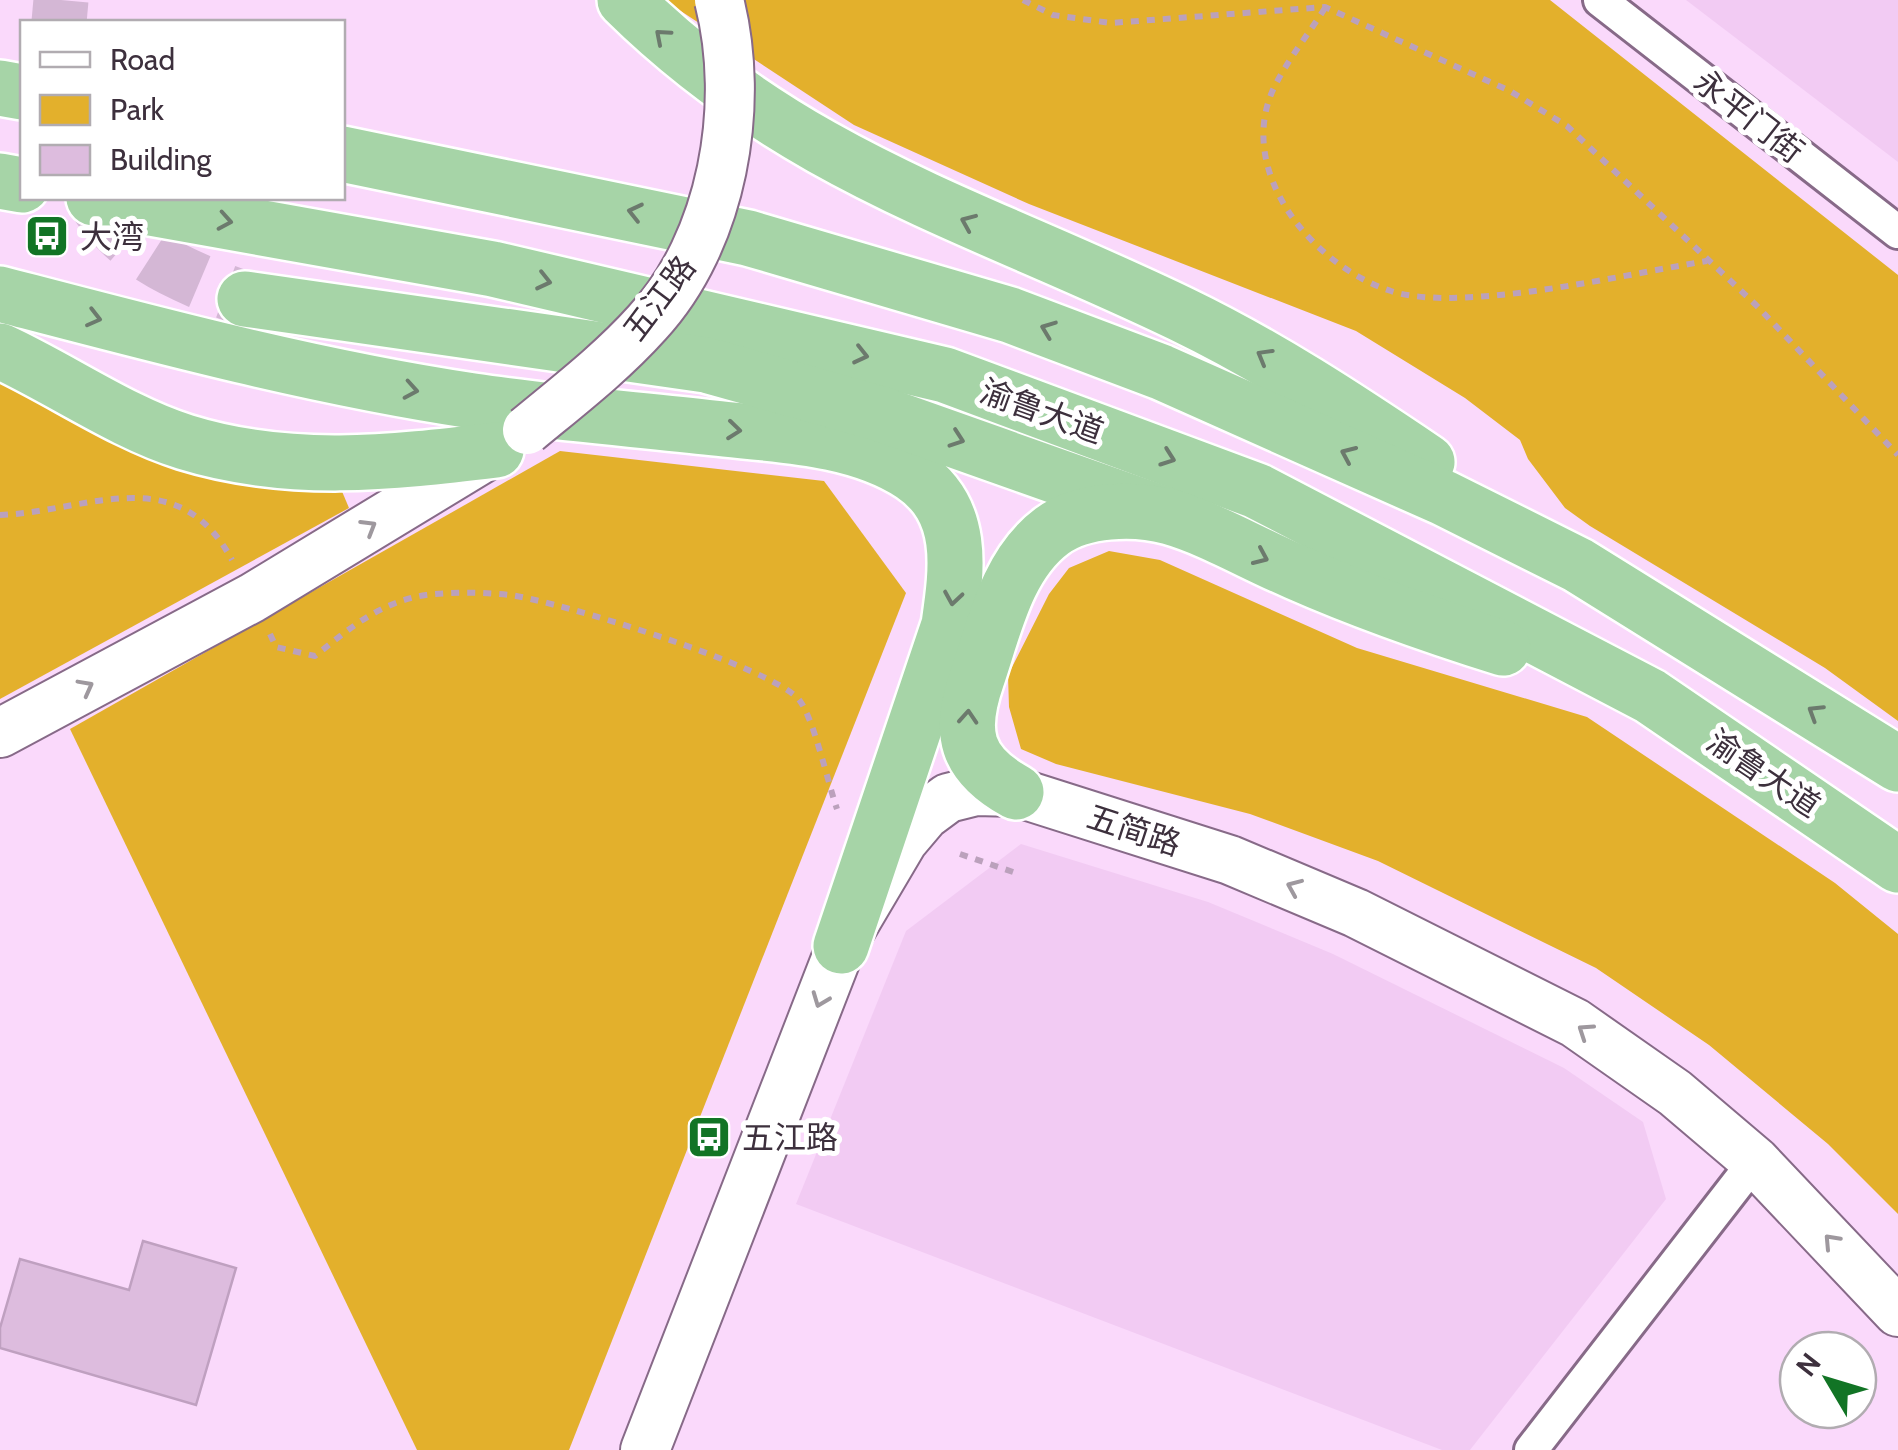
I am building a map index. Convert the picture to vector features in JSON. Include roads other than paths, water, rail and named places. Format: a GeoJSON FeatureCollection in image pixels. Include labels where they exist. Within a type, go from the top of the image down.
{"type":"FeatureCollection","features":[{"type":"Feature","properties":{"kind":"highway"},"geometry":{"type":"LineString","coordinates":[[625,0],[699,67],[818,148],[938,209],[1177,312],[1252,349],[1327,394],[1578,565],[1898,764]]}},
{"type":"Feature","properties":{"kind":"highway"},"geometry":{"type":"LineString","coordinates":[[345,155],[748,238],[1010,315],[1160,372],[1315,439],[1578,565]]}},
{"type":"Feature","properties":{"kind":"highway","name":"渝鲁大道"},"geometry":{"type":"LineString","coordinates":[[105,200],[492,269],[945,375],[1257,491],[1650,696],[1898,865]]}},
{"type":"Feature","properties":{"kind":"highway"},"geometry":{"type":"LineString","coordinates":[[0,294],[266,362],[473,401],[810,438],[878,456],[914,475],[940,502],[955,532],[949,625],[841,946]]}},
{"type":"Feature","properties":{"kind":"highway"},"geometry":{"type":"LineString","coordinates":[[245,299],[706,365],[881,414],[1169,516],[1381,609],[1650,696]]}},
{"type":"Feature","properties":{"kind":"highway"},"geometry":{"type":"LineString","coordinates":[[0,351],[184,442],[284,464],[385,464],[511,440]]}},
{"type":"Feature","properties":{"kind":"highway"},"geometry":{"type":"LineString","coordinates":[[1016,792],[989,777],[976,761],[967,736],[968,704],[1008,590],[1026,558],[1050,532],[1080,515],[1169,516]]}},
{"type":"Feature","properties":{"kind":"main road","name":"五江路"},"geometry":{"type":"LineString","coordinates":[[0,733],[252,598],[511,440],[650,321],[698,245],[720,172],[732,100],[727,32],[719,0]]}},
{"type":"Feature","properties":{"kind":"main road","name":"五简路"},"geometry":{"type":"LineString","coordinates":[[646,1450],[841,946],[902,840],[925,815],[948,798],[962,795],[1016,792],[1230,860],[1461,962],[1575,1024],[1674,1093],[1755,1161],[1898,1312]]}},
{"type":"Feature","properties":{"kind":"street","name":"永平门街"},"geometry":{"type":"LineString","coordinates":[[1600,0],[1898,232]]}},
{"type":"Feature","properties":{"kind":"street"},"geometry":{"type":"LineString","coordinates":[[1531,1450],[1755,1161]]}},
{"type":"Feature","properties":{"kind":"tunnel"},"geometry":{"type":"LineString","coordinates":[[59,20],[61,0]]}},
{"type":"Feature","properties":{"kind":"tunnel"},"geometry":{"type":"LineString","coordinates":[[94,200],[123,235],[159,262],[245,299]]}},
{"type":"Feature","properties":{"kind":"place","name":"大湾"},"geometry":{"type":"Point","coordinates":[47,236]}},
{"type":"Feature","properties":{"kind":"place","name":"五江路"},"geometry":{"type":"Point","coordinates":[709,1137]}}]}
